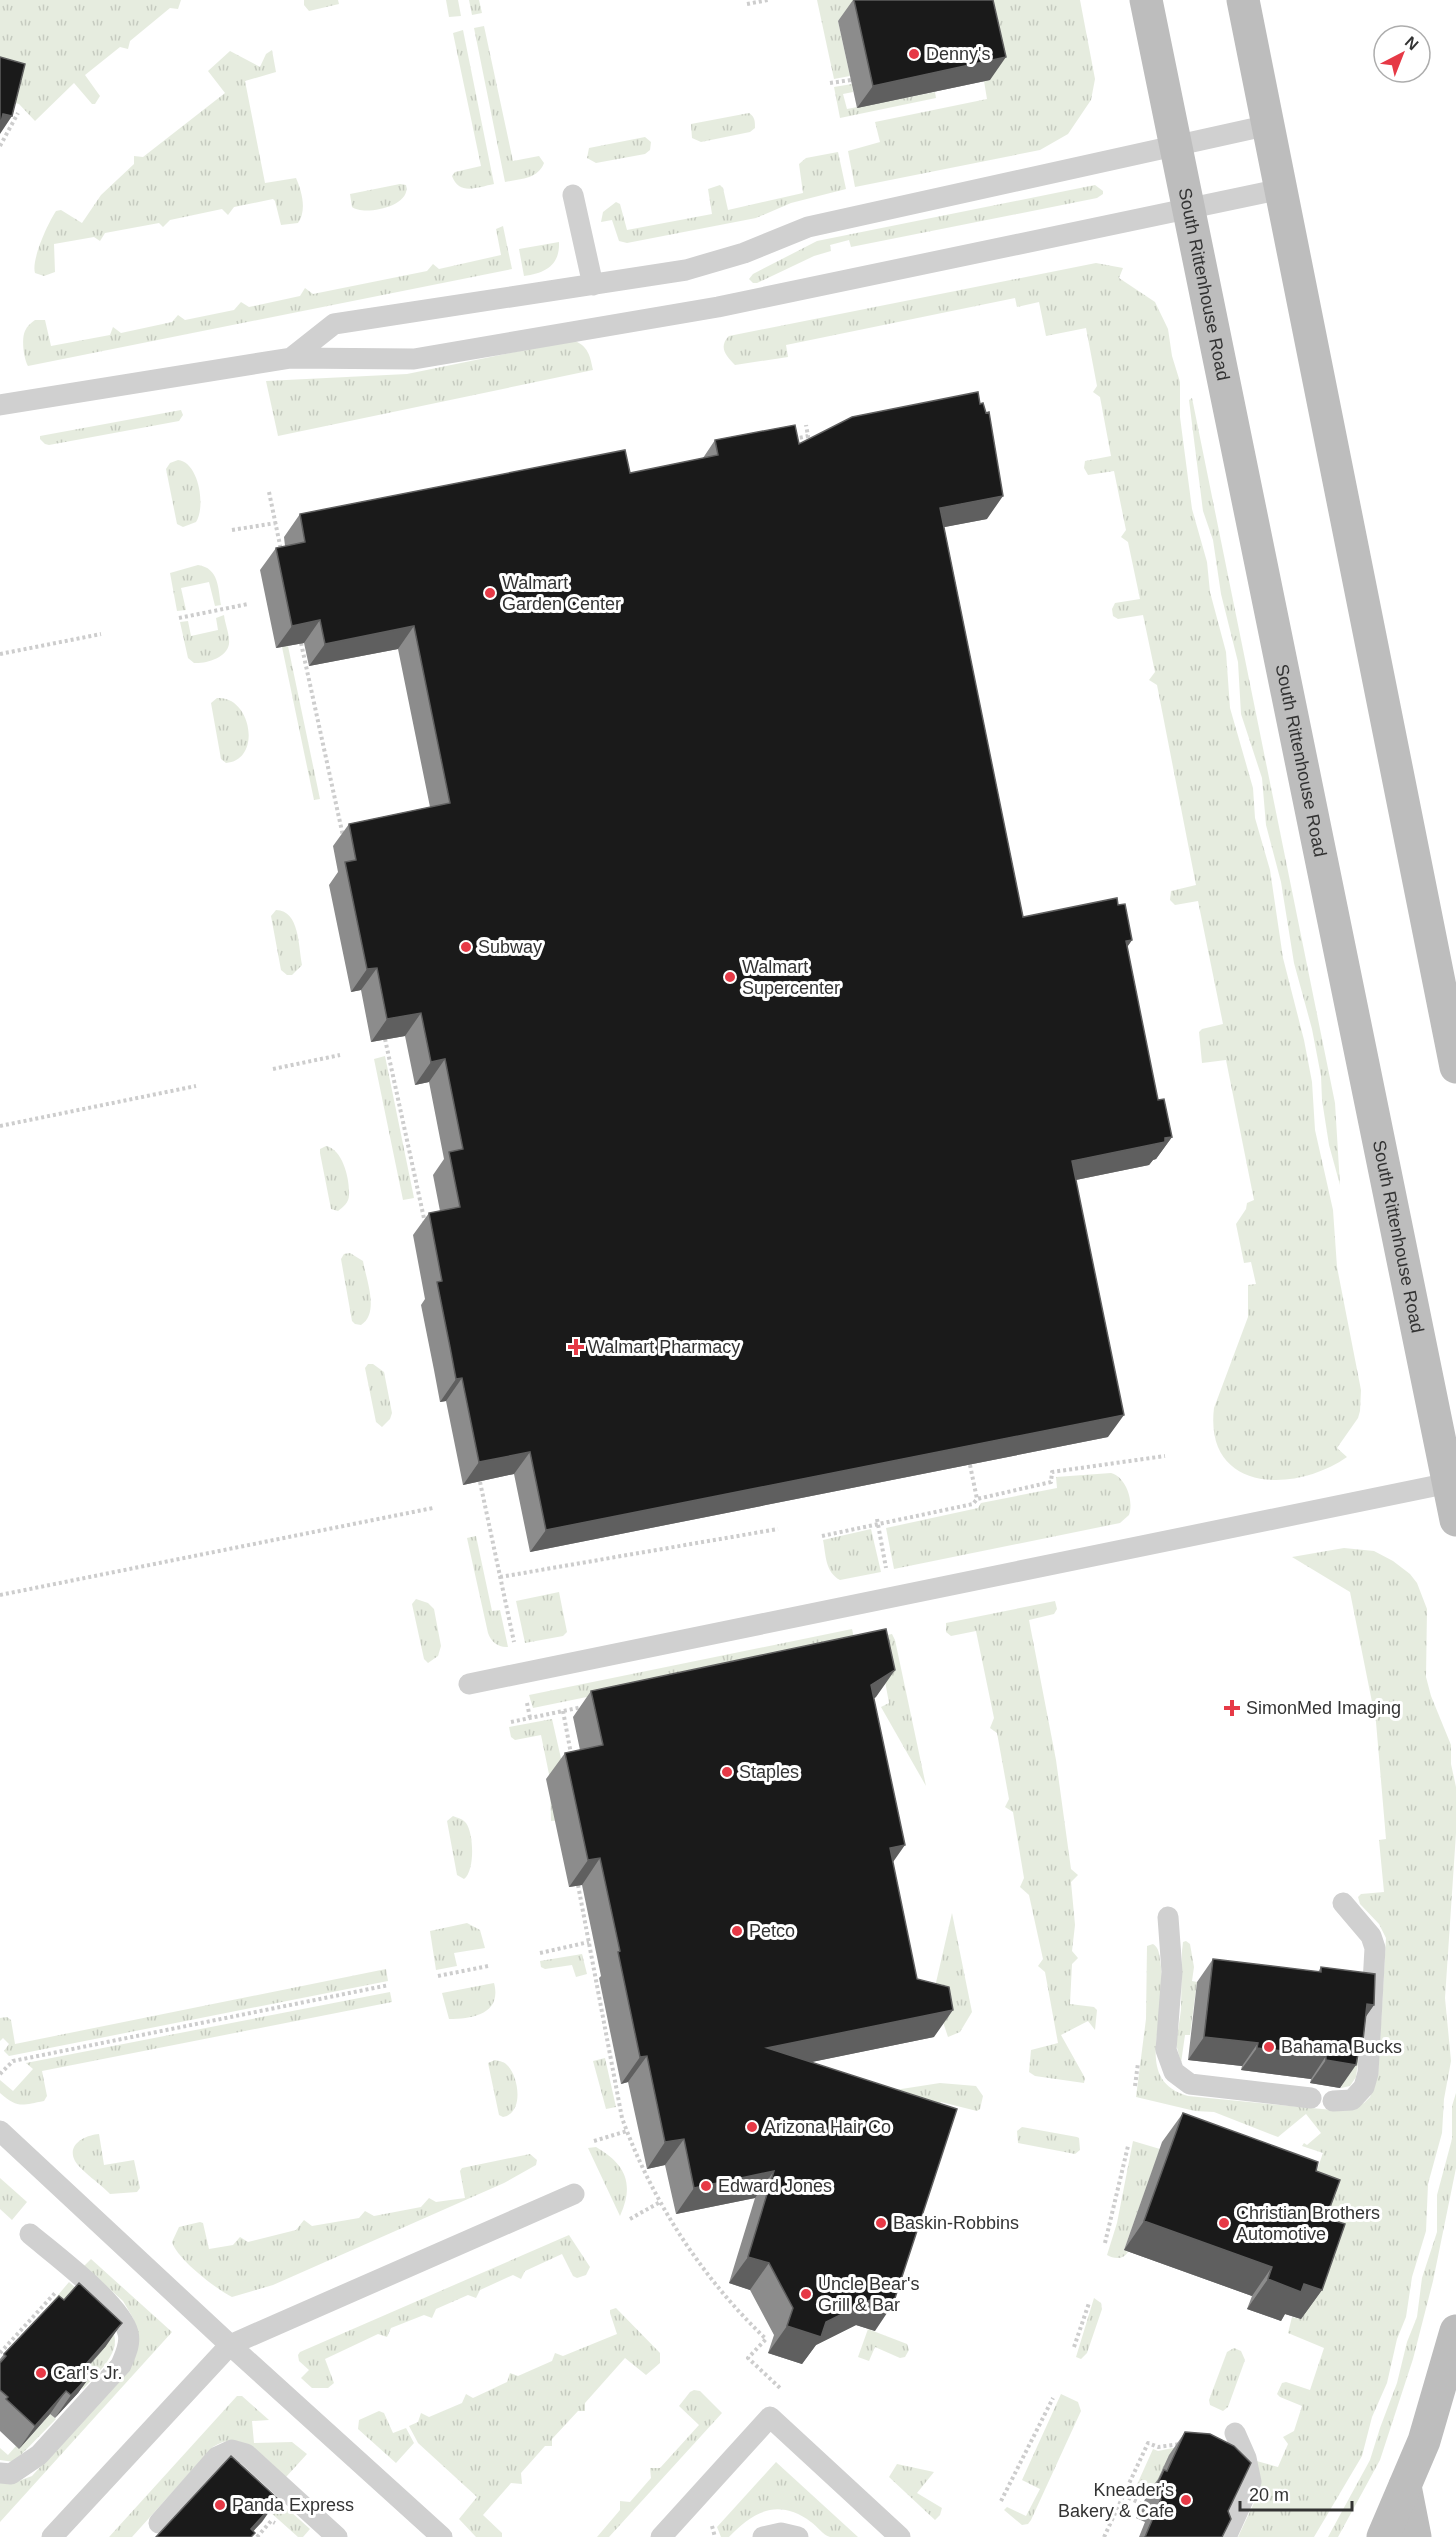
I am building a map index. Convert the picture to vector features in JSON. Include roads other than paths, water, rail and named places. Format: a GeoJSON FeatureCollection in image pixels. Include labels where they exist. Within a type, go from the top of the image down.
{"type":"FeatureCollection","features":[{"type":"Feature","properties":{"kind":"main road","name":"South Rittenhouse Road"},"geometry":{"type":"LineString","coordinates":[[1146,0],[1174,146],[1452,1484],[1456,1520]]}},
{"type":"Feature","properties":{"kind":"main road"},"geometry":{"type":"LineString","coordinates":[[1243,0],[1456,1067]]}},
{"type":"Feature","properties":{"kind":"main road"},"geometry":{"type":"LineString","coordinates":[[1383,2537],[1424,2441],[1456,2331]]}},
{"type":"Feature","properties":{"kind":"main road"},"geometry":{"type":"LineString","coordinates":[[1405,2486],[1415,2537]]}},
{"type":"Feature","properties":{"kind":"lane"},"geometry":{"type":"LineString","coordinates":[[291,358],[334,324],[686,270],[744,253],[808,227],[1269,125]]}},
{"type":"Feature","properties":{"kind":"lane"},"geometry":{"type":"LineString","coordinates":[[0,405],[291,358],[425,357],[718,307],[1282,189]]}},
{"type":"Feature","properties":{"kind":"lane"},"geometry":{"type":"LineString","coordinates":[[573,195],[593,285]]}},
{"type":"Feature","properties":{"kind":"lane"},"geometry":{"type":"LineString","coordinates":[[469,1684],[1452,1484]]}},
{"type":"Feature","properties":{"kind":"lane"},"geometry":{"type":"LineString","coordinates":[[1333,2101],[1352,2100],[1366,2081],[1375,1948],[1371,1936],[1343,1903]]}},
{"type":"Feature","properties":{"kind":"lane"},"geometry":{"type":"LineString","coordinates":[[1168,1917],[1172,1972],[1166,2050],[1174,2072],[1190,2084],[1311,2098]]}},
{"type":"Feature","properties":{"kind":"lane"},"geometry":{"type":"LineString","coordinates":[[0,2131],[230,2345],[442,2537]]}},
{"type":"Feature","properties":{"kind":"lane"},"geometry":{"type":"LineString","coordinates":[[52,2537],[230,2345],[574,2194]]}},
{"type":"Feature","properties":{"kind":"lane"},"geometry":{"type":"LineString","coordinates":[[0,2472],[11,2474],[39,2455],[121,2365],[127,2350],[129,2335],[118,2313],[30,2234]]}},
{"type":"Feature","properties":{"kind":"lane"},"geometry":{"type":"LineString","coordinates":[[661,2537],[770,2417],[900,2537]]}},
{"type":"Feature","properties":{"kind":"lane"},"geometry":{"type":"LineString","coordinates":[[1226,2537],[1251,2482],[1246,2458],[1234,2433]]}},
{"type":"Feature","properties":{"kind":"lane"},"geometry":{"type":"LineString","coordinates":[[159,2523],[217,2457],[232,2450],[246,2454],[337,2537]]}},
{"type":"Feature","properties":{"kind":"lane"},"geometry":{"type":"LineString","coordinates":[[763,2537],[781,2533],[798,2537]]}},
{"type":"Feature","properties":{"kind":"place","name":"Denny's"},"geometry":{"type":"Point","coordinates":[914,54]}},
{"type":"Feature","properties":{"kind":"place","name":"Walmart Garden Center"},"geometry":{"type":"Point","coordinates":[490,593]}},
{"type":"Feature","properties":{"kind":"place","name":"Subway"},"geometry":{"type":"Point","coordinates":[466,947]}},
{"type":"Feature","properties":{"kind":"place","name":"Walmart Supercenter"},"geometry":{"type":"Point","coordinates":[730,977]}},
{"type":"Feature","properties":{"kind":"place","name":"Walmart Pharmacy"},"geometry":{"type":"Point","coordinates":[576,1347]}},
{"type":"Feature","properties":{"kind":"place","name":"SimonMed Imaging"},"geometry":{"type":"Point","coordinates":[1232,1708]}},
{"type":"Feature","properties":{"kind":"place","name":"Staples"},"geometry":{"type":"Point","coordinates":[727,1772]}},
{"type":"Feature","properties":{"kind":"place","name":"Petco"},"geometry":{"type":"Point","coordinates":[737,1931]}},
{"type":"Feature","properties":{"kind":"place","name":"Bahama Bucks"},"geometry":{"type":"Point","coordinates":[1269,2047]}},
{"type":"Feature","properties":{"kind":"place","name":"Arizona Hair Co"},"geometry":{"type":"Point","coordinates":[752,2127]}},
{"type":"Feature","properties":{"kind":"place","name":"Edward Jones"},"geometry":{"type":"Point","coordinates":[706,2186]}},
{"type":"Feature","properties":{"kind":"place","name":"Baskin-Robbins"},"geometry":{"type":"Point","coordinates":[881,2223]}},
{"type":"Feature","properties":{"kind":"place","name":"Christian Brothers Automotive"},"geometry":{"type":"Point","coordinates":[1224,2223]}},
{"type":"Feature","properties":{"kind":"place","name":"Uncle Bear's Grill & Bar"},"geometry":{"type":"Point","coordinates":[806,2294]}},
{"type":"Feature","properties":{"kind":"place","name":"Carl's Jr."},"geometry":{"type":"Point","coordinates":[41,2373]}},
{"type":"Feature","properties":{"kind":"place","name":"Kneader's Bakery & Cafe"},"geometry":{"type":"Point","coordinates":[1186,2500]}},
{"type":"Feature","properties":{"kind":"place","name":"Panda Express"},"geometry":{"type":"Point","coordinates":[220,2505]}}]}
